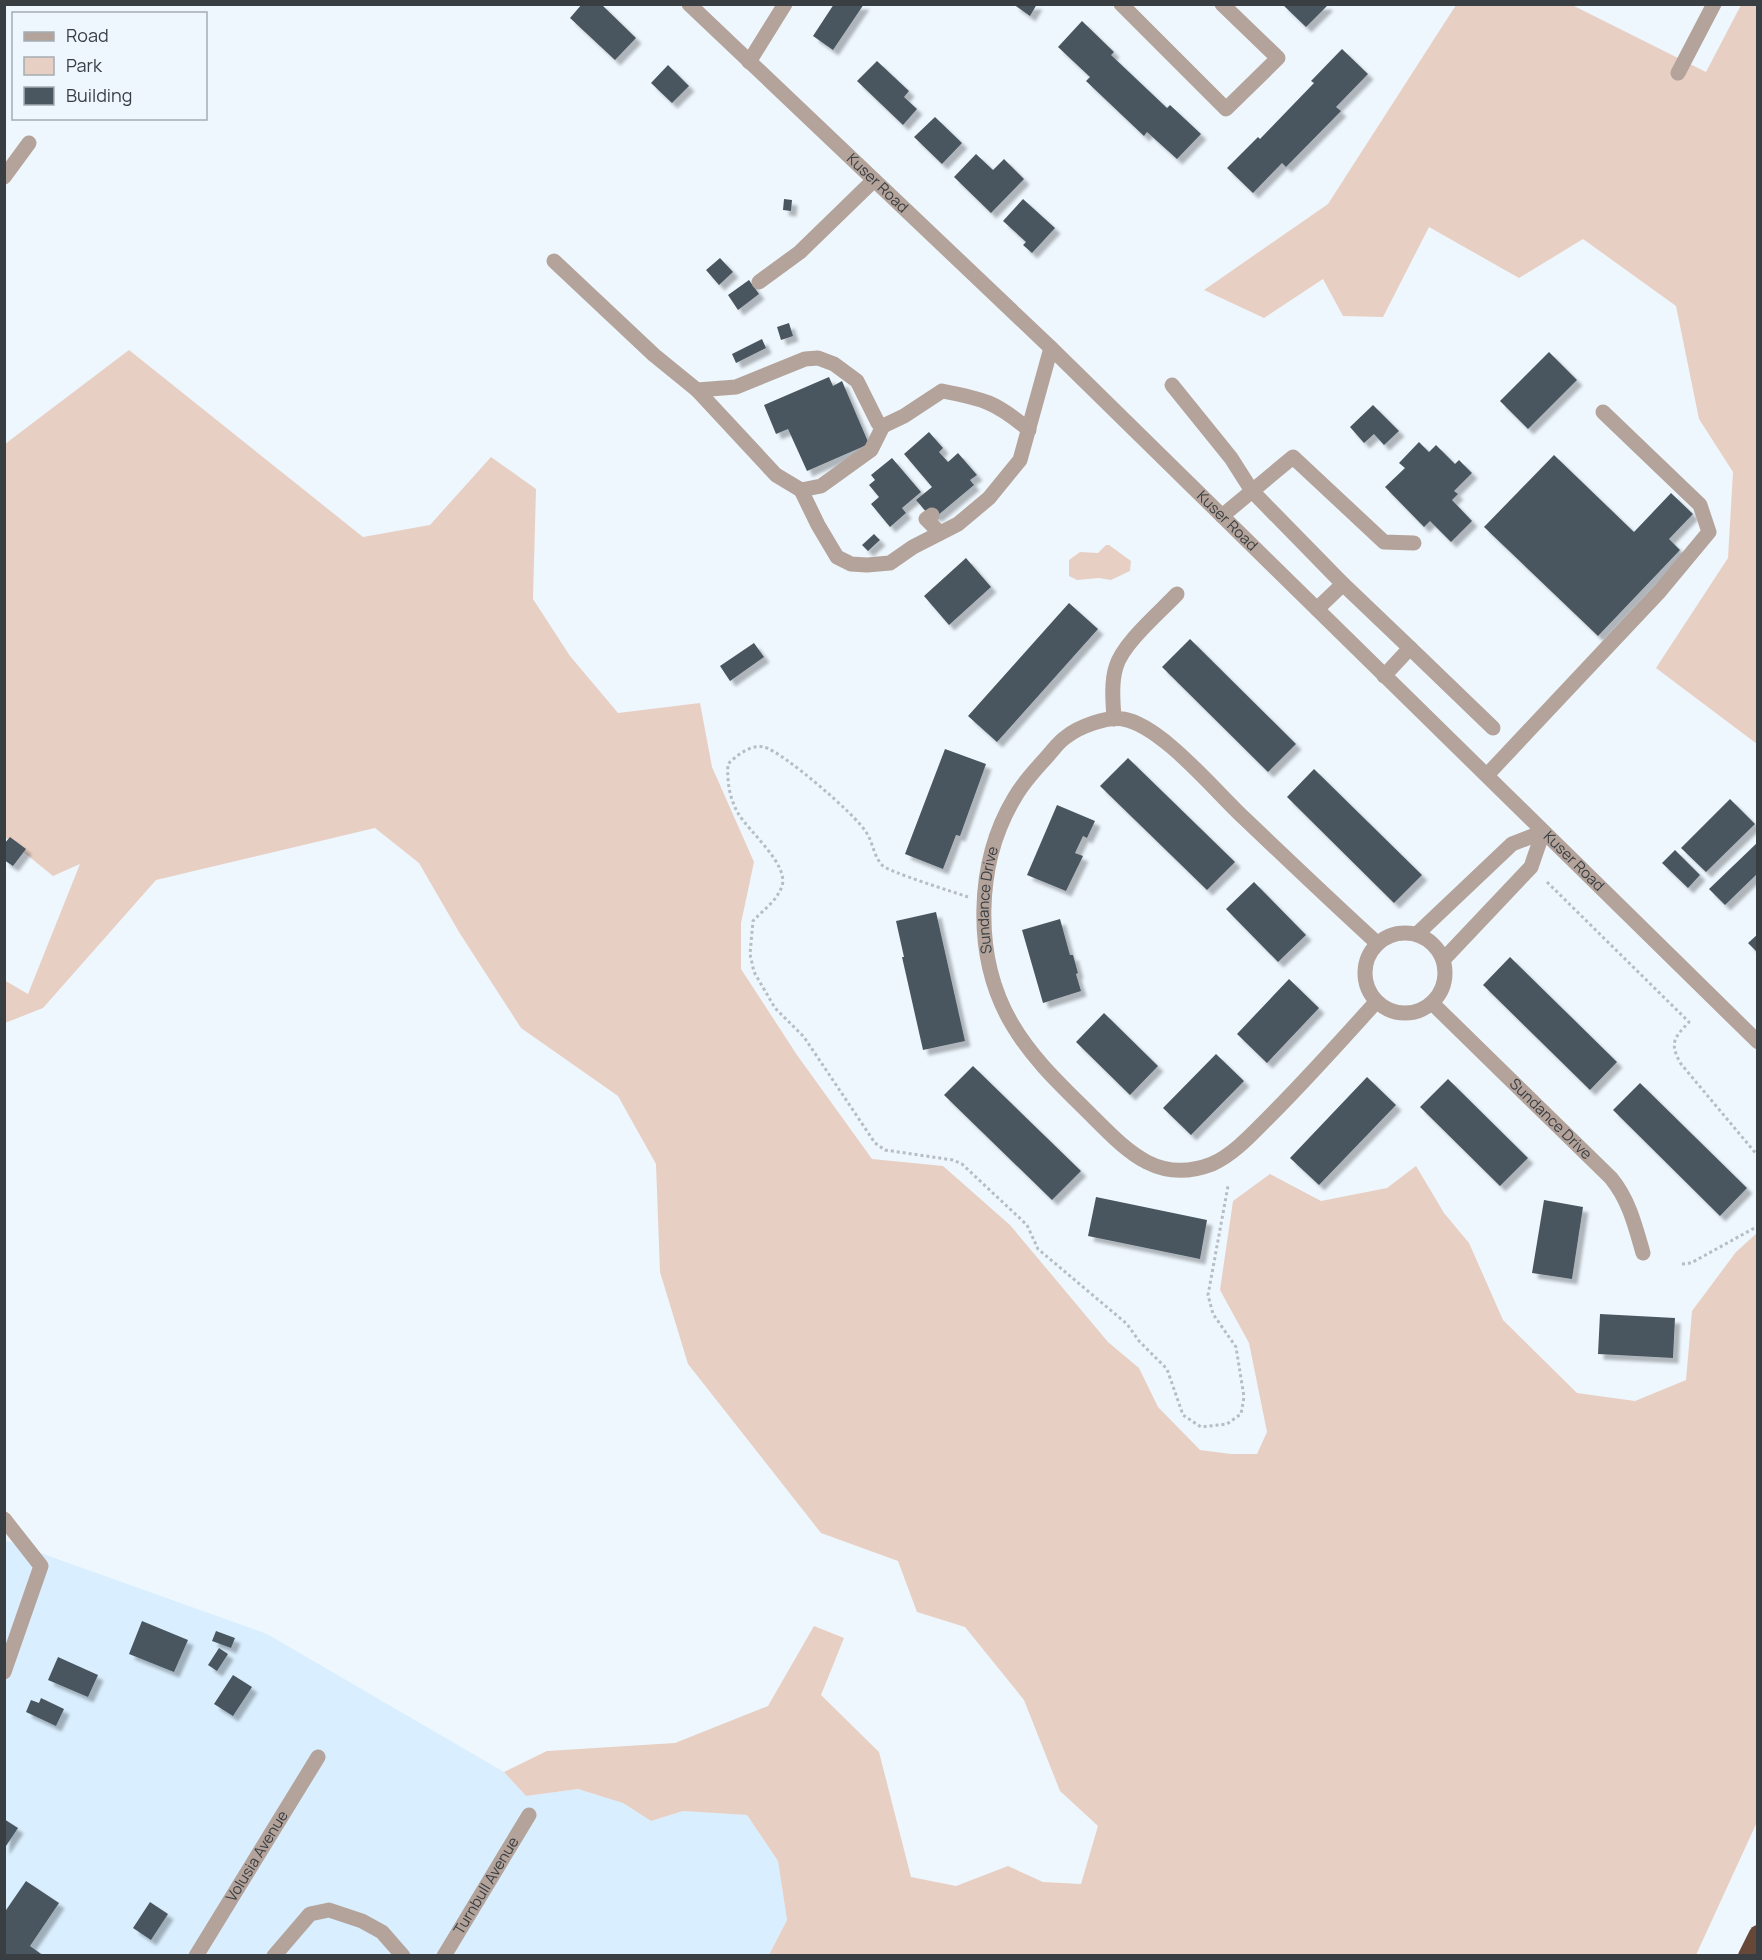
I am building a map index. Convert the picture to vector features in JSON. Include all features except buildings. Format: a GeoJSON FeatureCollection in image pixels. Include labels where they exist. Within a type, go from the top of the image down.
{"type":"FeatureCollection","features":[{"type":"Feature","properties":{"kind":"highway"},"geometry":{"type":"LineString","coordinates":[[1747,1956],[1758,1934]]}},
{"type":"Feature","properties":{"kind":"street","name":"Kuser Road"},"geometry":{"type":"LineString","coordinates":[[689,4],[1052,348],[1758,1042]]}},
{"type":"Feature","properties":{"kind":"street"},"geometry":{"type":"LineString","coordinates":[[749,62],[785,4]]}},
{"type":"Feature","properties":{"kind":"street"},"geometry":{"type":"LineString","coordinates":[[1121,4],[1226,109],[1278,58],[1222,4]]}},
{"type":"Feature","properties":{"kind":"street"},"geometry":{"type":"LineString","coordinates":[[1678,73],[1714,4]]}},
{"type":"Feature","properties":{"kind":"street"},"geometry":{"type":"LineString","coordinates":[[4,177],[29,143]]}},
{"type":"Feature","properties":{"kind":"street"},"geometry":{"type":"LineString","coordinates":[[759,282],[800,252],[874,180]]}},
{"type":"Feature","properties":{"kind":"street"},"geometry":{"type":"LineString","coordinates":[[554,261],[654,355],[697,390],[776,475],[801,490],[818,525],[837,556],[851,564],[867,566],[890,563],[913,547],[958,524],[989,498],[1020,460],[1052,348]]}},
{"type":"Feature","properties":{"kind":"street"},"geometry":{"type":"LineString","coordinates":[[697,390],[736,387],[805,359],[818,358],[834,364],[856,381],[878,423],[883,426]]}},
{"type":"Feature","properties":{"kind":"street"},"geometry":{"type":"LineString","coordinates":[[1172,385],[1231,458],[1252,490],[1343,584],[1493,728]]}},
{"type":"Feature","properties":{"kind":"street"},"geometry":{"type":"LineString","coordinates":[[801,490],[821,486],[871,450],[883,426],[904,416],[942,391],[982,399],[1008,412],[1029,430]]}},
{"type":"Feature","properties":{"kind":"street"},"geometry":{"type":"LineString","coordinates":[[1487,775],[1660,591],[1709,532],[1700,505],[1603,412]]}},
{"type":"Feature","properties":{"kind":"street"},"geometry":{"type":"LineString","coordinates":[[1222,516],[1293,457],[1384,542],[1414,543]]}},
{"type":"Feature","properties":{"kind":"street"},"geometry":{"type":"LineString","coordinates":[[932,515],[927,519],[940,533]]}},
{"type":"Feature","properties":{"kind":"street"},"geometry":{"type":"LineString","coordinates":[[1317,609],[1343,584]]}},
{"type":"Feature","properties":{"kind":"street"},"geometry":{"type":"LineString","coordinates":[[1177,594],[1134,639],[1116,665],[1113,682],[1114,719],[1135,723],[1155,734],[1174,749],[1241,816],[1377,943]]}},
{"type":"Feature","properties":{"kind":"street"},"geometry":{"type":"LineString","coordinates":[[1384,676],[1410,648]]}},
{"type":"Feature","properties":{"kind":"street","name":"Sundance Drive"},"geometry":{"type":"LineString","coordinates":[[1114,719],[1090,724],[1066,736],[1029,778],[1014,798],[999,830],[987,877],[983,902],[984,935],[1004,1009],[1052,1078],[1120,1144],[1136,1156],[1153,1166],[1168,1170],[1196,1169],[1216,1162],[1256,1130],[1302,1084],[1376,1002]]}},
{"type":"Feature","properties":{"kind":"street"},"geometry":{"type":"LineString","coordinates":[[1417,934],[1512,844],[1543,832]]}},
{"type":"Feature","properties":{"kind":"street"},"geometry":{"type":"LineString","coordinates":[[1443,960],[1531,867],[1543,832]]}},
{"type":"Feature","properties":{"kind":"street"},"geometry":{"type":"LineString","coordinates":[[1406,932],[1417,934],[1433,944],[1443,960],[1444,983],[1432,1003],[1417,1012],[1391,1011],[1376,1002],[1369,993],[1364,972],[1370,952],[1385,937],[1406,932]]}},
{"type":"Feature","properties":{"kind":"street","name":"Sundance Drive"},"geometry":{"type":"LineString","coordinates":[[1432,1003],[1611,1178],[1629,1206],[1643,1253]]}},
{"type":"Feature","properties":{"kind":"street"},"geometry":{"type":"LineString","coordinates":[[4,1519],[41,1566],[4,1672]]}},
{"type":"Feature","properties":{"kind":"street","name":"Volusia Avenue"},"geometry":{"type":"LineString","coordinates":[[196,1956],[318,1757]]}},
{"type":"Feature","properties":{"kind":"street","name":"Turnbull Avenue"},"geometry":{"type":"LineString","coordinates":[[444,1956],[529,1815]]}},
{"type":"Feature","properties":{"kind":"street"},"geometry":{"type":"LineString","coordinates":[[274,1956],[310,1914],[328,1910],[362,1921],[382,1932],[403,1956]]}},
{"type":"Feature","properties":{"kind":"path"},"geometry":{"type":"LineString","coordinates":[[969,898],[883,867],[873,852],[867,833],[855,818],[796,766],[780,756],[763,747],[738,754],[728,764],[727,785],[737,812],[780,867],[783,883],[777,897],[753,921],[750,954],[754,972],[775,1008],[804,1036],[875,1143],[885,1150],[953,1160],[962,1164],[1027,1225],[1038,1249],[1127,1324],[1139,1341],[1167,1368],[1183,1415],[1201,1427],[1227,1424],[1240,1413],[1244,1396],[1236,1347],[1213,1314],[1208,1295],[1228,1186]]}},
{"type":"Feature","properties":{"kind":"path"},"geometry":{"type":"LineString","coordinates":[[1547,882],[1689,1022],[1675,1038],[1673,1047],[1676,1056],[1758,1156]]}},
{"type":"Feature","properties":{"kind":"path"},"geometry":{"type":"LineString","coordinates":[[1682,1264],[1691,1263],[1758,1226]]}},
{"type":"Feature","properties":{"kind":"shaded area"},"geometry":{"type":"Polygon","coordinates":[[[4,1540],[267,1634],[504,1772],[526,1796],[578,1789],[623,1803],[651,1821],[683,1811],[747,1815],[778,1861],[787,1920],[769,1955],[5,1955],[4,1540]]]}},
{"type":"Feature","properties":{"kind":"green space"},"geometry":{"type":"Polygon","coordinates":[[[1456,5],[1572,5],[1706,72],[1741,5],[1757,5],[1757,744],[1656,668],[1728,558],[1733,472],[1699,419],[1676,306],[1583,239],[1519,278],[1429,227],[1383,317],[1343,316],[1323,279],[1264,318],[1204,290],[1328,204],[1456,5]]]}},
{"type":"Feature","properties":{"kind":"green space"},"geometry":{"type":"Polygon","coordinates":[[[129,350],[363,537],[430,525],[491,457],[536,489],[533,599],[570,656],[618,713],[700,703],[712,767],[754,862],[741,923],[741,969],[797,1055],[872,1159],[943,1166],[1010,1225],[1108,1342],[1139,1368],[1158,1407],[1200,1450],[1231,1454],[1257,1454],[1267,1432],[1249,1343],[1220,1290],[1233,1201],[1270,1174],[1321,1201],[1387,1188],[1416,1166],[1444,1213],[1469,1243],[1503,1320],[1577,1393],[1635,1401],[1686,1380],[1692,1311],[1736,1252],[1757,1233],[1757,1822],[1696,1955],[769,1955],[787,1920],[778,1861],[747,1815],[683,1811],[651,1821],[623,1803],[578,1789],[526,1796],[504,1772],[547,1751],[675,1743],[768,1706],[814,1626],[844,1638],[821,1695],[879,1752],[911,1877],[956,1886],[1008,1866],[1043,1882],[1081,1884],[1098,1826],[1060,1791],[1024,1700],[965,1627],[917,1612],[898,1561],[821,1533],[688,1364],[660,1272],[656,1164],[618,1096],[521,1028],[459,932],[419,863],[375,828],[156,880],[43,1008],[5,1023],[4,980],[28,994],[80,864],[53,876],[5,837],[5,444],[129,350]]]}},
{"type":"Feature","properties":{"kind":"green space"},"geometry":{"type":"Polygon","coordinates":[[[1106,545],[1131,561],[1130,571],[1111,580],[1099,578],[1077,580],[1069,576],[1069,560],[1080,552],[1098,553],[1106,545]]]}}]}
